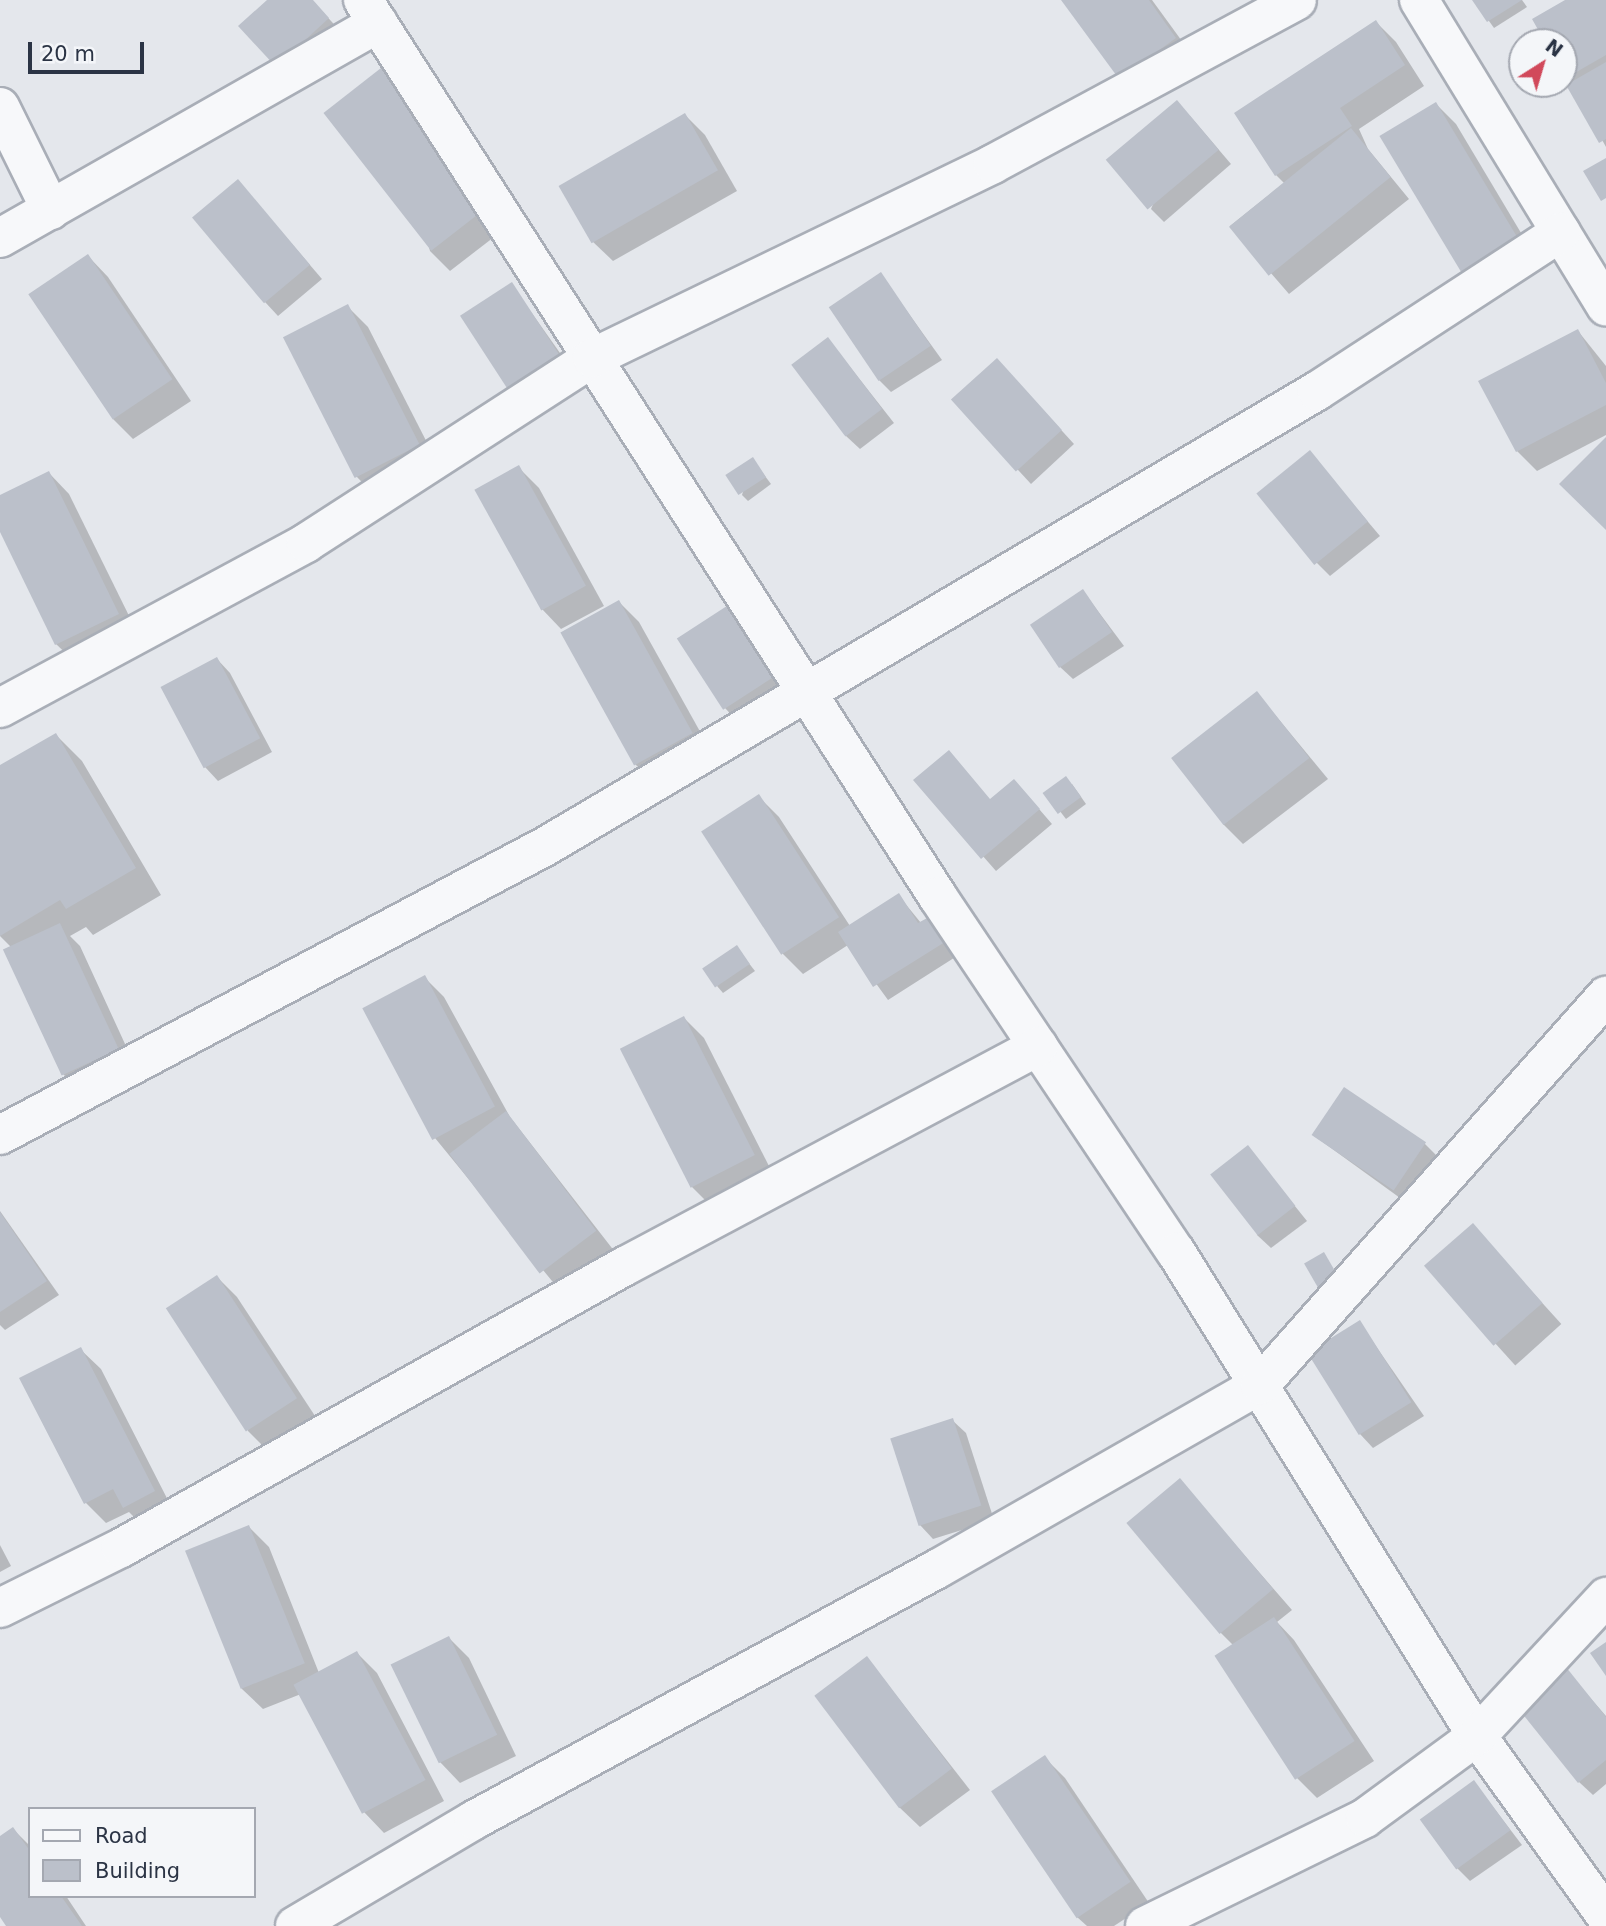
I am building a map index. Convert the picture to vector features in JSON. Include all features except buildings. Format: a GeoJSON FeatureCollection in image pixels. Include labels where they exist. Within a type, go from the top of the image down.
{"type":"FeatureCollection","features":[{"type":"Feature","properties":{"kind":"street"},"geometry":{"type":"LineString","coordinates":[[0,708],[306,543],[592,358],[993,164],[1297,0]]}},
{"type":"Feature","properties":{"kind":"street"},"geometry":{"type":"LineString","coordinates":[[1419,0],[1606,306]]}},
{"type":"Feature","properties":{"kind":"street"},"geometry":{"type":"LineString","coordinates":[[0,238],[51,210],[371,11],[806,692],[1261,1385],[1478,1736],[1606,1916]]}},
{"type":"Feature","properties":{"kind":"street"},"geometry":{"type":"LineString","coordinates":[[0,107],[51,210]]}},
{"type":"Feature","properties":{"kind":"street"},"geometry":{"type":"LineString","coordinates":[[0,1135],[546,846],[1317,391],[1561,232]]}},
{"type":"Feature","properties":{"kind":"street"},"geometry":{"type":"LineString","coordinates":[[295,1926],[474,1820],[937,1569],[1261,1385],[1606,996]]}},
{"type":"Feature","properties":{"kind":"street"},"geometry":{"type":"LineString","coordinates":[[0,1608],[121,1548],[625,1266],[1038,1045]]}},
{"type":"Feature","properties":{"kind":"street"},"geometry":{"type":"LineString","coordinates":[[1145,1926],[1365,1818],[1478,1736],[1606,1597]]}}]}
